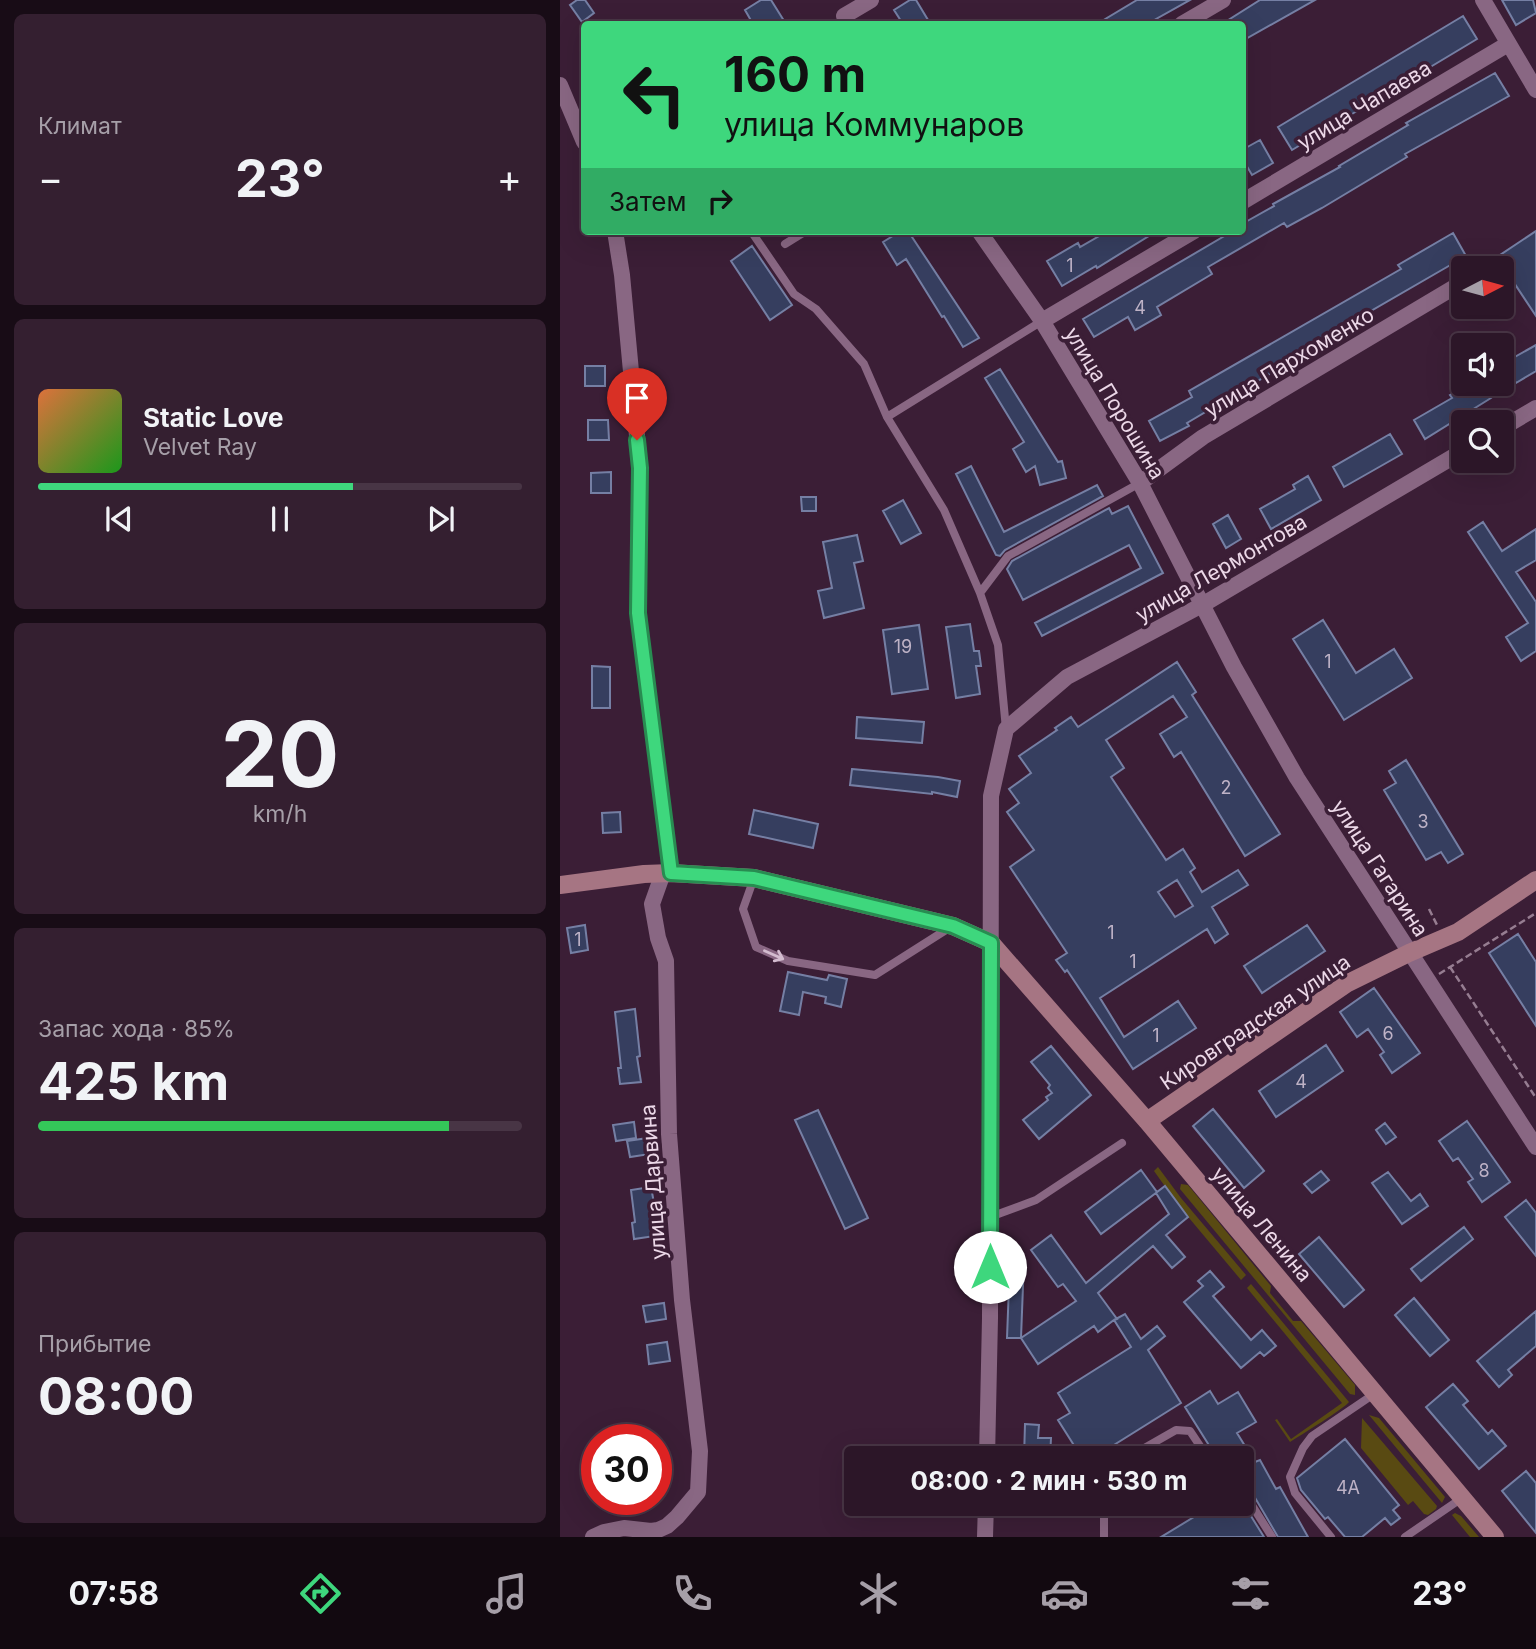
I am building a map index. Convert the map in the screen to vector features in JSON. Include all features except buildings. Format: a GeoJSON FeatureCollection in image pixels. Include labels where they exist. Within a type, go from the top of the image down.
{"type":"FeatureCollection","features":[{"type":"Feature","properties":{"kind":"main road"},"geometry":{"type":"LineString","coordinates":[[560,885],[667,873],[754,878],[953,926],[991,943]]}},
{"type":"Feature","properties":{"kind":"main road","name":"Кировградская улица"},"geometry":{"type":"LineString","coordinates":[[1147,1121],[1346,984],[1458,932],[1536,880]]}},
{"type":"Feature","properties":{"kind":"main road","name":"улица Ленина"},"geometry":{"type":"LineString","coordinates":[[991,943],[1147,1121],[1495,1537]]}},
{"type":"Feature","properties":{"kind":"street"},"geometry":{"type":"LineString","coordinates":[[835,0],[847,20],[871,0]]}},
{"type":"Feature","properties":{"kind":"street"},"geometry":{"type":"LineString","coordinates":[[1187,21],[1223,0]]}},
{"type":"Feature","properties":{"kind":"street"},"geometry":{"type":"LineString","coordinates":[[1483,0],[1536,90]]}},
{"type":"Feature","properties":{"kind":"street","name":"улица Чапаева"},"geometry":{"type":"LineString","coordinates":[[1246,200],[1508,44]]}},
{"type":"Feature","properties":{"kind":"street"},"geometry":{"type":"LineString","coordinates":[[560,85],[581,135]]}},
{"type":"Feature","properties":{"kind":"street","name":"улица Дарвина"},"geometry":{"type":"LineString","coordinates":[[593,1537],[624,1528],[651,1531],[667,1526],[698,1492],[700,1451],[682,1300],[669,1134],[666,961],[658,938],[652,904],[667,873],[638,613],[640,468],[622,275],[616,235]]}},
{"type":"Feature","properties":{"kind":"street","name":"улица Порошина"},"geometry":{"type":"LineString","coordinates":[[982,235],[1042,321],[1140,483],[1202,605]]}},
{"type":"Feature","properties":{"kind":"street"},"geometry":{"type":"LineString","coordinates":[[1042,321],[1187,235]]}},
{"type":"Feature","properties":{"kind":"street","name":"улица Пархоменко"},"geometry":{"type":"LineString","coordinates":[[1140,483],[1203,437],[1451,289]]}},
{"type":"Feature","properties":{"kind":"street"},"geometry":{"type":"LineString","coordinates":[[1514,421],[1536,408]]}},
{"type":"Feature","properties":{"kind":"street","name":"улица Лермонтова"},"geometry":{"type":"LineString","coordinates":[[1006,729],[1067,677],[1202,605],[1451,458]]}},
{"type":"Feature","properties":{"kind":"street","name":"улица Гагарина"},"geometry":{"type":"LineString","coordinates":[[1202,605],[1297,778],[1536,1147]]}},
{"type":"Feature","properties":{"kind":"street"},"geometry":{"type":"LineString","coordinates":[[987,1446],[991,796],[1006,729]]}},
{"type":"Feature","properties":{"kind":"street"},"geometry":{"type":"LineString","coordinates":[[985,1537],[986,1516]]}},
{"type":"Feature","properties":{"kind":"lane"},"geometry":{"type":"LineString","coordinates":[[754,235],[794,294],[816,309],[864,364],[887,416],[944,510],[980,593],[998,645],[1006,729]]}},
{"type":"Feature","properties":{"kind":"lane"},"geometry":{"type":"LineString","coordinates":[[785,244],[800,235]]}},
{"type":"Feature","properties":{"kind":"lane"},"geometry":{"type":"LineString","coordinates":[[887,416],[1042,321]]}},
{"type":"Feature","properties":{"kind":"lane"},"geometry":{"type":"LineString","coordinates":[[980,593],[1008,556],[1140,483]]}},
{"type":"Feature","properties":{"kind":"lane"},"geometry":{"type":"LineString","coordinates":[[754,878],[743,909],[756,947],[788,961],[875,975],[953,926]]}},
{"type":"Feature","properties":{"kind":"lane"},"geometry":{"type":"LineString","coordinates":[[990,1217],[1036,1200],[1122,1143]]}},
{"type":"Feature","properties":{"kind":"lane"},"geometry":{"type":"LineString","coordinates":[[1331,1537],[1295,1493],[1290,1477],[1303,1448],[1312,1436],[1374,1394]]}},
{"type":"Feature","properties":{"kind":"lane"},"geometry":{"type":"LineString","coordinates":[[1149,1446],[1180,1429],[1190,1431],[1200,1446]]}},
{"type":"Feature","properties":{"kind":"lane"},"geometry":{"type":"LineString","coordinates":[[1405,1537],[1462,1498]]}},
{"type":"Feature","properties":{"kind":"lane"},"geometry":{"type":"LineString","coordinates":[[1254,1509],[1272,1537]]}},
{"type":"Feature","properties":{"kind":"lane"},"geometry":{"type":"LineString","coordinates":[[1104,1516],[1104,1537]]}},
{"type":"Feature","properties":{"kind":"path"},"geometry":{"type":"LineString","coordinates":[[1427,982],[1536,913]]}},
{"type":"Feature","properties":{"kind":"path"},"geometry":{"type":"LineString","coordinates":[[1450,967],[1536,1098]]}},
{"type":"Feature","properties":{"kind":"shaded area"},"geometry":{"type":"Polygon","coordinates":[[[1158,1167],[1246,1275],[1241,1280],[1179,1206],[1154,1171],[1158,1167]]]}},
{"type":"Feature","properties":{"kind":"shaded area"},"geometry":{"type":"Polygon","coordinates":[[[1181,1184],[1188,1185],[1271,1286],[1270,1293],[1293,1321],[1301,1321],[1355,1385],[1355,1395],[1350,1394],[1180,1189],[1181,1184]]]}},
{"type":"Feature","properties":{"kind":"shaded area"},"geometry":{"type":"Polygon","coordinates":[[[1251,1284],[1349,1402],[1290,1442],[1275,1420],[1277,1419],[1291,1439],[1342,1403],[1247,1288],[1251,1284]]]}},
{"type":"Feature","properties":{"kind":"shaded area"},"geometry":{"type":"Polygon","coordinates":[[[1369,1415],[1379,1418],[1445,1497],[1442,1503],[1369,1415]]]}},
{"type":"Feature","properties":{"kind":"shaded area"},"geometry":{"type":"Polygon","coordinates":[[[1362,1418],[1437,1506],[1428,1515],[1413,1501],[1408,1505],[1361,1448],[1362,1418]]]}},
{"type":"Feature","properties":{"kind":"shaded area"},"geometry":{"type":"Polygon","coordinates":[[[1455,1513],[1461,1516],[1479,1537],[1470,1537],[1452,1515],[1455,1513]]]}},
{"type":"Feature","properties":{"kind":"route"},"geometry":{"type":"LineString","coordinates":[[637,440],[640,468],[638,613],[671,873],[754,878],[953,926],[991,943],[990,1267]]}}]}
